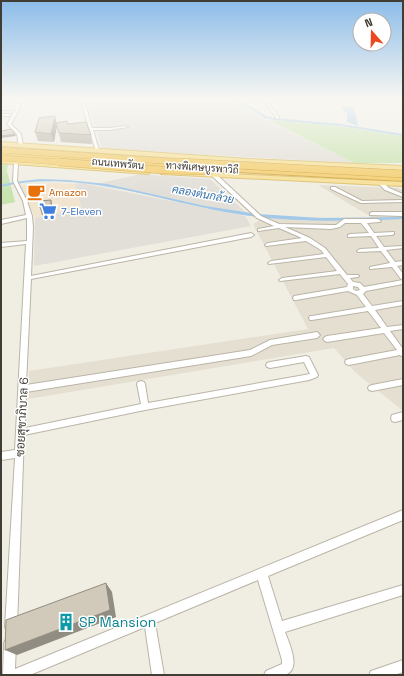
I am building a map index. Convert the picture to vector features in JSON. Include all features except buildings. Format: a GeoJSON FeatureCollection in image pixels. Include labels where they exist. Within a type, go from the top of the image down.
{"type":"FeatureCollection","features":[{"type":"Feature","properties":{"kind":"highway","name":"ถนนเทพรัตน"},"geometry":{"type":"LineString","coordinates":[[1,149],[152,166],[403,178]]}},
{"type":"Feature","properties":{"kind":"highway","name":"ถนนเทพรัตน"},"geometry":{"type":"LineString","coordinates":[[1,149],[196,163],[403,173]]}},
{"type":"Feature","properties":{"kind":"highway","name":"ทางพิเศษบูรพาวิถี"},"geometry":{"type":"LineString","coordinates":[[1,149],[256,169],[403,178]]}},
{"type":"Feature","properties":{"kind":"highway"},"geometry":{"type":"LineString","coordinates":[[1,158],[166,170],[256,169]]}},
{"type":"Feature","properties":{"kind":"highway"},"geometry":{"type":"LineString","coordinates":[[99,169],[152,166]]}},
{"type":"Feature","properties":{"kind":"highway","name":"ทางพิเศษบูรพาวิถี"},"geometry":{"type":"LineString","coordinates":[[256,169],[403,173]]}},
{"type":"Feature","properties":{"kind":"main road","name":"ถนนเทพรัตน"},"geometry":{"type":"LineString","coordinates":[[1,149],[21,146],[265,162],[403,168]]}},
{"type":"Feature","properties":{"kind":"main road","name":"ถนนเทพรัตน"},"geometry":{"type":"LineString","coordinates":[[1,161],[99,169],[403,184]]}},
{"type":"Feature","properties":{"kind":"street"},"geometry":{"type":"LineString","coordinates":[[16,131],[19,134],[21,146]]}},
{"type":"Feature","properties":{"kind":"street"},"geometry":{"type":"LineString","coordinates":[[91,131],[97,150]]}},
{"type":"Feature","properties":{"kind":"street","name":"ซอยสุขาภิบาล 6"},"geometry":{"type":"LineString","coordinates":[[9,675],[30,242],[29,216],[25,201],[16,183],[16,162]]}},
{"type":"Feature","properties":{"kind":"street"},"geometry":{"type":"LineString","coordinates":[[214,175],[257,216],[308,239],[324,249],[345,277],[350,287]]}},
{"type":"Feature","properties":{"kind":"street"},"geometry":{"type":"LineString","coordinates":[[381,183],[387,189],[403,196]]}},
{"type":"Feature","properties":{"kind":"street"},"geometry":{"type":"LineString","coordinates":[[389,183],[392,190]]}},
{"type":"Feature","properties":{"kind":"street"},"geometry":{"type":"LineString","coordinates":[[333,188],[361,202],[403,201]]}},
{"type":"Feature","properties":{"kind":"street"},"geometry":{"type":"LineString","coordinates":[[372,214],[403,214]]}},
{"type":"Feature","properties":{"kind":"street"},"geometry":{"type":"LineString","coordinates":[[2,222],[29,216]]}},
{"type":"Feature","properties":{"kind":"street"},"geometry":{"type":"LineString","coordinates":[[260,230],[277,225],[331,227],[338,226],[344,221],[378,221]]}},
{"type":"Feature","properties":{"kind":"street"},"geometry":{"type":"LineString","coordinates":[[363,221],[403,278]]}},
{"type":"Feature","properties":{"kind":"street"},"geometry":{"type":"LineString","coordinates":[[350,236],[392,233]]}},
{"type":"Feature","properties":{"kind":"street"},"geometry":{"type":"LineString","coordinates":[[28,278],[252,235]]}},
{"type":"Feature","properties":{"kind":"street"},"geometry":{"type":"LineString","coordinates":[[268,245],[308,239]]}},
{"type":"Feature","properties":{"kind":"street"},"geometry":{"type":"LineString","coordinates":[[1,245],[30,242]]}},
{"type":"Feature","properties":{"kind":"street"},"geometry":{"type":"LineString","coordinates":[[360,251],[402,247]]}},
{"type":"Feature","properties":{"kind":"street"},"geometry":{"type":"LineString","coordinates":[[271,263],[328,255]]}},
{"type":"Feature","properties":{"kind":"street"},"geometry":{"type":"LineString","coordinates":[[372,268],[403,263]]}},
{"type":"Feature","properties":{"kind":"street"},"geometry":{"type":"LineString","coordinates":[[282,280],[341,272]]}},
{"type":"Feature","properties":{"kind":"street"},"geometry":{"type":"LineString","coordinates":[[345,277],[356,276]]}},
{"type":"Feature","properties":{"kind":"street"},"geometry":{"type":"LineString","coordinates":[[361,291],[403,282]]}},
{"type":"Feature","properties":{"kind":"street"},"geometry":{"type":"LineString","coordinates":[[296,298],[358,284],[370,308],[403,353],[349,362]]}},
{"type":"Feature","properties":{"kind":"street"},"geometry":{"type":"LineString","coordinates":[[312,318],[403,303]]}},
{"type":"Feature","properties":{"kind":"street"},"geometry":{"type":"LineString","coordinates":[[327,339],[403,327]]}},
{"type":"Feature","properties":{"kind":"street"},"geometry":{"type":"LineString","coordinates":[[23,389],[251,353],[270,343],[317,335]]}},
{"type":"Feature","properties":{"kind":"street"},"geometry":{"type":"LineString","coordinates":[[21,432],[145,407],[311,377],[314,375],[306,359],[270,365]]}},
{"type":"Feature","properties":{"kind":"street"},"geometry":{"type":"LineString","coordinates":[[372,388],[403,382]]}},
{"type":"Feature","properties":{"kind":"street"},"geometry":{"type":"LineString","coordinates":[[141,384],[145,407]]}},
{"type":"Feature","properties":{"kind":"street"},"geometry":{"type":"LineString","coordinates":[[1,456],[20,453]]}},
{"type":"Feature","properties":{"kind":"street"},"geometry":{"type":"LineString","coordinates":[[15,675],[403,515]]}},
{"type":"Feature","properties":{"kind":"street"},"geometry":{"type":"LineString","coordinates":[[262,574],[279,628],[288,666],[270,675]]}},
{"type":"Feature","properties":{"kind":"street"},"geometry":{"type":"LineString","coordinates":[[279,628],[403,590]]}},
{"type":"Feature","properties":{"kind":"street"},"geometry":{"type":"LineString","coordinates":[[149,619],[158,675]]}},
{"type":"Feature","properties":{"kind":"street"},"geometry":{"type":"LineString","coordinates":[[375,675],[403,666]]}},
{"type":"Feature","properties":{"kind":"shaded area"},"geometry":{"type":"Polygon","coordinates":[[[96,131],[287,131],[354,163],[102,149],[96,131]]]}},
{"type":"Feature","properties":{"kind":"shaded area"},"geometry":{"type":"Polygon","coordinates":[[[141,174],[210,179],[245,212],[243,214],[96,184],[141,174]]]}},
{"type":"Feature","properties":{"kind":"shaded area"},"geometry":{"type":"Polygon","coordinates":[[[51,183],[75,184],[84,209],[35,218],[20,185],[51,183]]]}},
{"type":"Feature","properties":{"kind":"shaded area"},"geometry":{"type":"Polygon","coordinates":[[[81,183],[245,216],[251,226],[34,266],[35,218],[82,209],[75,184],[81,183]]]}},
{"type":"Feature","properties":{"kind":"shaded area"},"geometry":{"type":"Polygon","coordinates":[[[318,185],[398,188],[403,190],[403,411],[355,372],[334,348],[28,399],[29,371],[308,329],[253,224],[266,216],[365,219],[371,217],[318,185]]]}},
{"type":"Feature","properties":{"kind":"green space"},"geometry":{"type":"Polygon","coordinates":[[[289,131],[367,131],[403,136],[403,163],[354,163],[289,131]]]}},
{"type":"Feature","properties":{"kind":"green space"},"geometry":{"type":"Polygon","coordinates":[[[1,163],[8,163],[7,171],[15,202],[1,205],[1,163]]]}},
{"type":"Feature","properties":{"kind":"waterway"},"geometry":{"type":"LineString","coordinates":[[375,131],[403,135]]}},
{"type":"Feature","properties":{"kind":"waterway","name":"คลองต้นกล้วย"},"geometry":{"type":"LineString","coordinates":[[1,186],[40,180],[67,181],[107,185],[205,207],[258,216],[320,219],[403,218]]}},
{"type":"Feature","properties":{"kind":"place","name":"Amazon"},"geometry":{"type":"Point","coordinates":[36,192]}},
{"type":"Feature","properties":{"kind":"place","name":"7-Eleven"},"geometry":{"type":"Point","coordinates":[48,211]}},
{"type":"Feature","properties":{"kind":"place","name":"SP Mansion"},"geometry":{"type":"Point","coordinates":[66,622]}}]}
